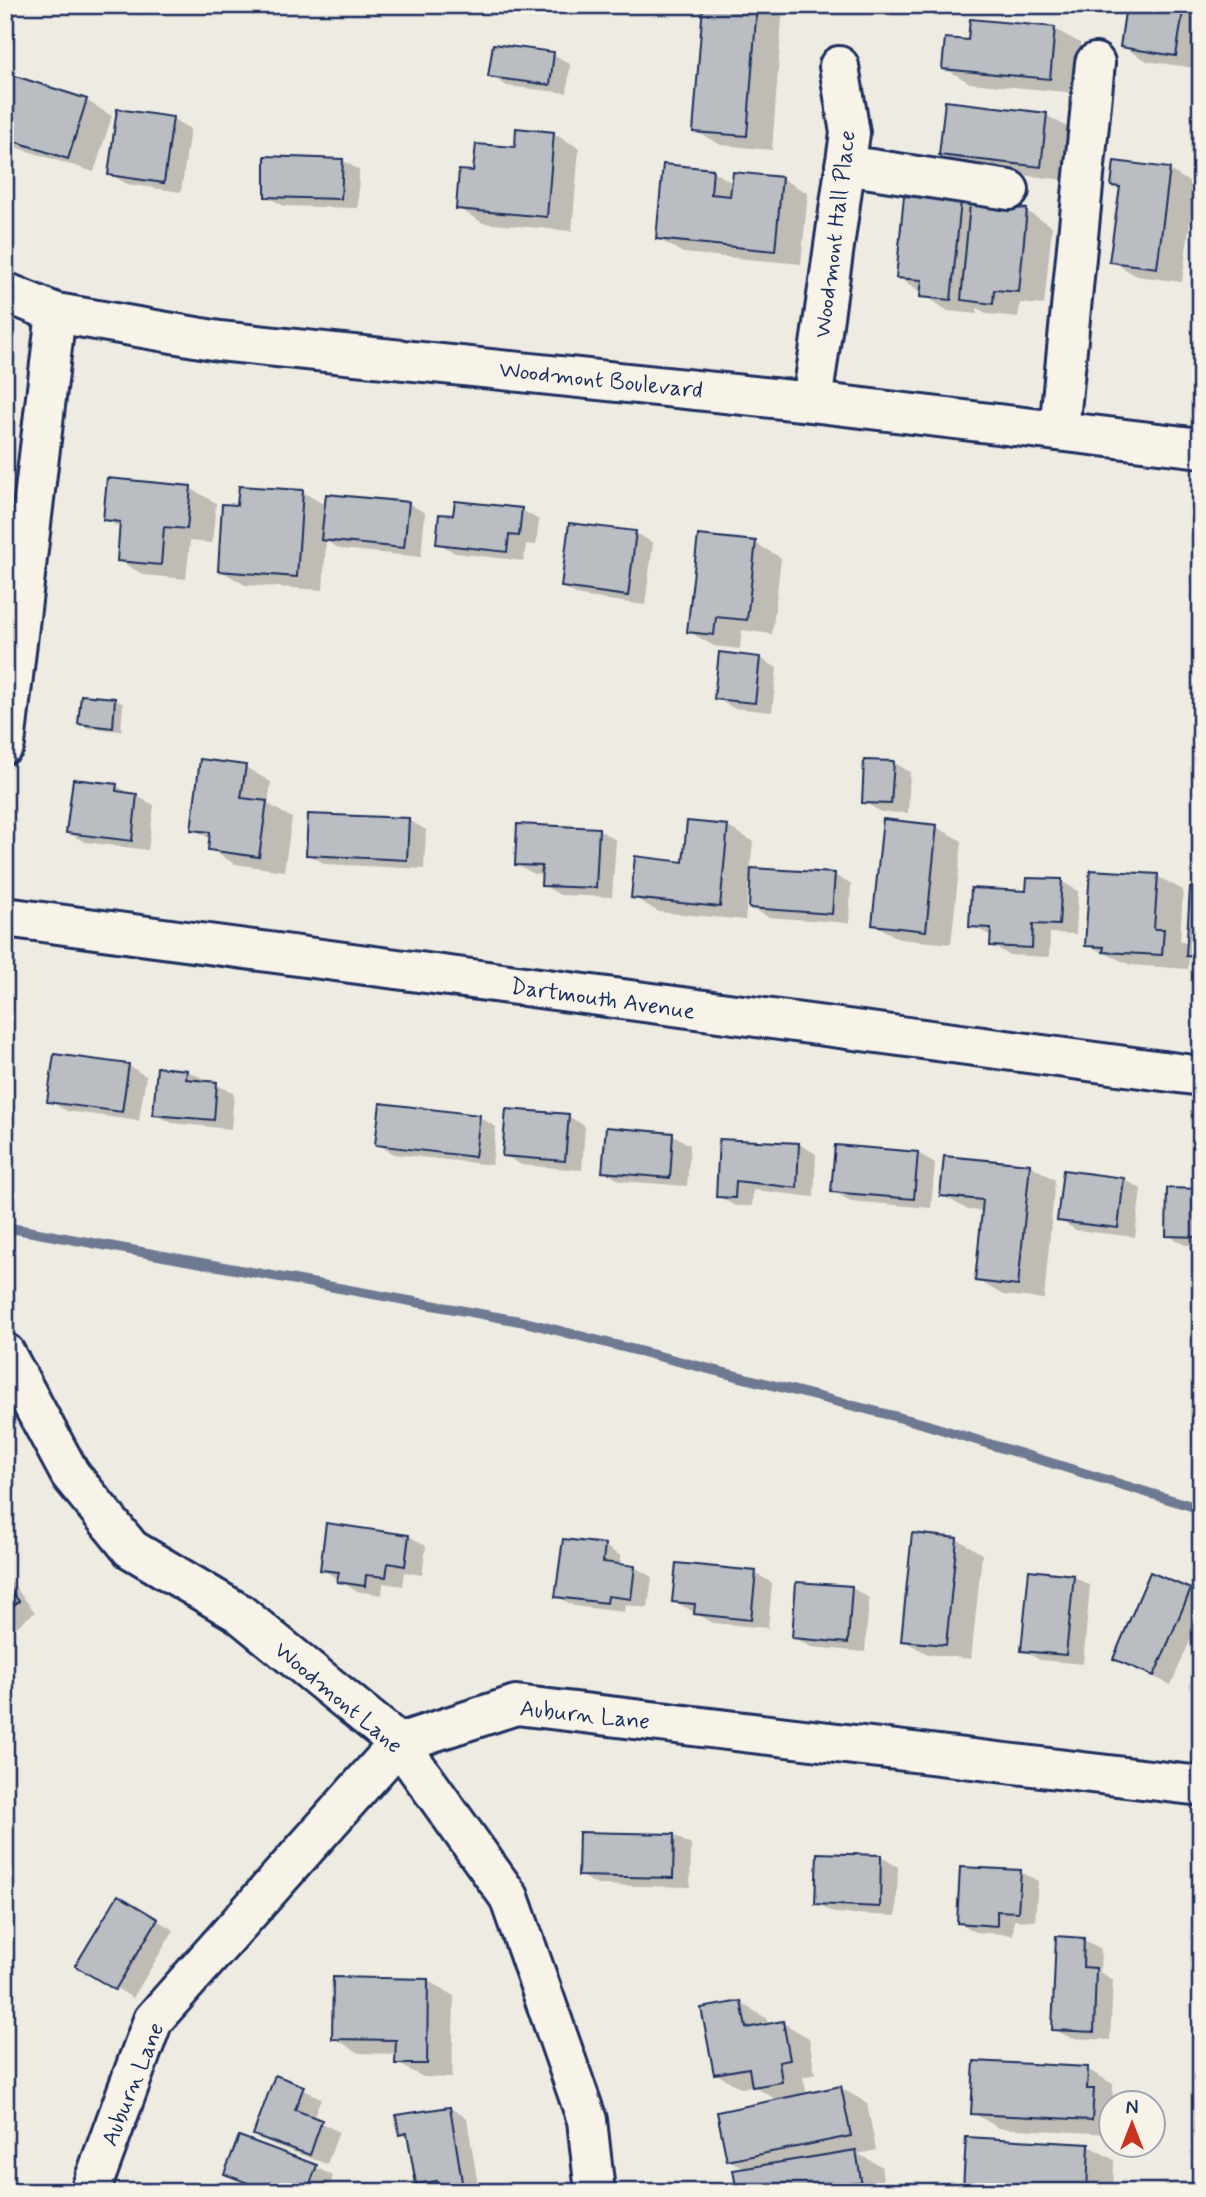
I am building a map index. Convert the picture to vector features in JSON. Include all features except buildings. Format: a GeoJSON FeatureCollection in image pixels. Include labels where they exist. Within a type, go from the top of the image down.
{"type":"FeatureCollection","features":[{"type":"Feature","properties":{"kind":"street"},"geometry":{"type":"LineString","coordinates":[[1059,431],[1096,63]]}},
{"type":"Feature","properties":{"kind":"street","name":"Woodmont Hall Place"},"geometry":{"type":"LineString","coordinates":[[812,402],[850,133],[839,66]]}},
{"type":"Feature","properties":{"kind":"street"},"geometry":{"type":"LineString","coordinates":[[845,165],[1009,190]]}},
{"type":"Feature","properties":{"kind":"street","name":"Woodmont Boulevard"},"geometry":{"type":"LineString","coordinates":[[5,292],[56,313],[219,341],[812,402],[1201,448]]}},
{"type":"Feature","properties":{"kind":"street"},"geometry":{"type":"LineString","coordinates":[[5,744],[56,313]]}},
{"type":"Feature","properties":{"kind":"street","name":"Dartmouth Avenue"},"geometry":{"type":"LineString","coordinates":[[5,917],[1201,1076]]}},
{"type":"Feature","properties":{"kind":"street","name":"Woodmont Lane"},"geometry":{"type":"LineString","coordinates":[[5,1353],[70,1474],[131,1549],[239,1613],[398,1742],[509,1897],[587,2120],[595,2192]]}},
{"type":"Feature","properties":{"kind":"street","name":"Auburn Lane"},"geometry":{"type":"LineString","coordinates":[[90,2192],[153,2020],[398,1742],[516,1705],[1201,1786]]}},
{"type":"Feature","properties":{"kind":"waterway"},"geometry":{"type":"LineString","coordinates":[[5,1227],[525,1322],[921,1423],[1201,1509]]}}]}
